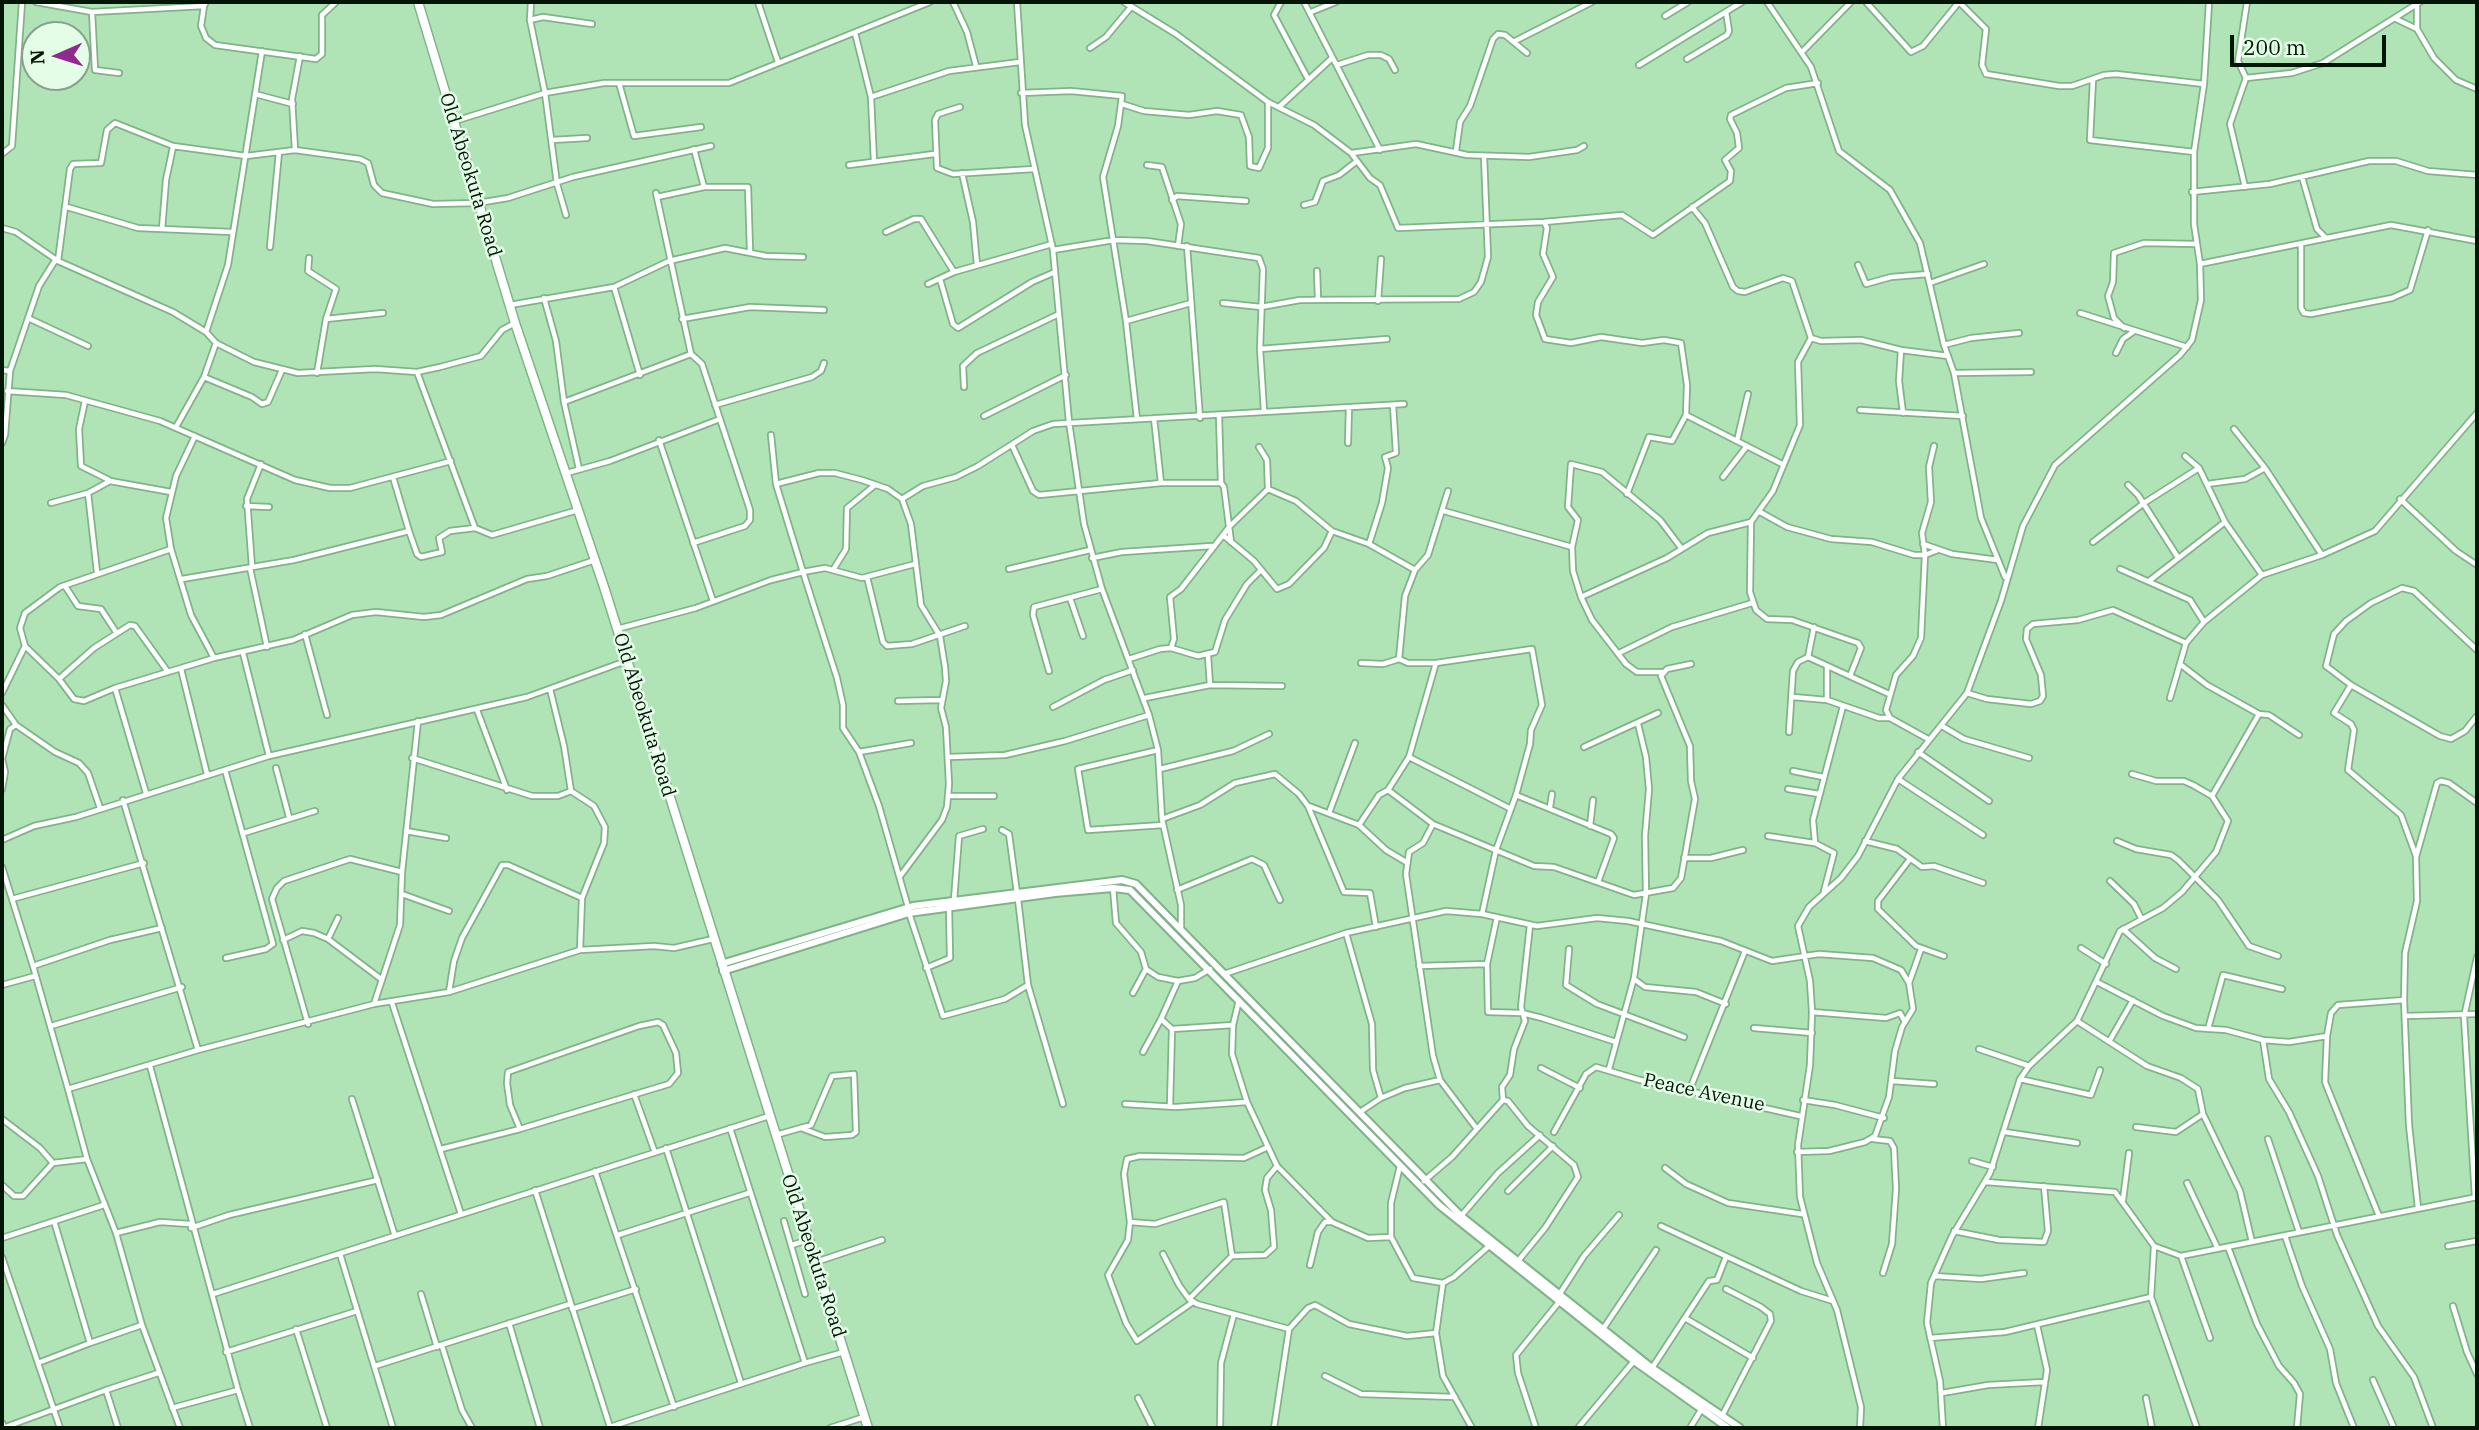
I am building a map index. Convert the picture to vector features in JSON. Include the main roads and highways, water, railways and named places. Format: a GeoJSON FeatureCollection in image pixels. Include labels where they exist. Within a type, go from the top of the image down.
{"type":"FeatureCollection","features":[{"type":"Feature","properties":{"kind":"highway","name":"Old Abeokuta Road"},"geometry":{"type":"LineString","coordinates":[[418,2],[515,323],[595,560],[868,1428]]}}]}
